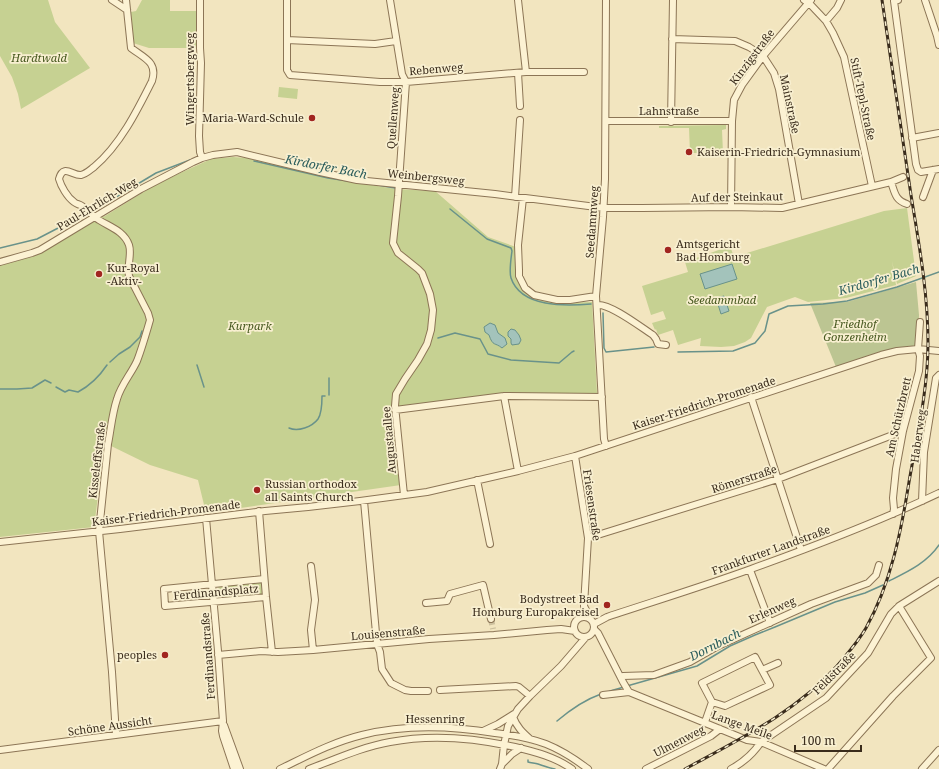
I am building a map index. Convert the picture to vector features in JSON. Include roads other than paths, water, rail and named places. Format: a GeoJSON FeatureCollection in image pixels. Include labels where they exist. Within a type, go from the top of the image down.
{"type":"FeatureCollection","features":[{"type":"Feature","properties":{"kind":"street"},"geometry":{"type":"LineString","coordinates":[[112,0],[127,10]]}},
{"type":"Feature","properties":{"kind":"street"},"geometry":{"type":"LineString","coordinates":[[126,0],[127,10]]}},
{"type":"Feature","properties":{"kind":"street","name":"Wingertsbergweg"},"geometry":{"type":"LineString","coordinates":[[200,0],[201,70],[199,136],[202,158]]}},
{"type":"Feature","properties":{"kind":"street"},"geometry":{"type":"LineString","coordinates":[[287,0],[287,40],[375,44],[396,41]]}},
{"type":"Feature","properties":{"kind":"street","name":"Quellenweg"},"geometry":{"type":"LineString","coordinates":[[390,0],[402,74],[406,82],[399,184],[393,243],[398,253],[422,273],[428,287],[433,310],[431,330],[427,344]]}},
{"type":"Feature","properties":{"kind":"street"},"geometry":{"type":"LineString","coordinates":[[518,0],[526,72]]}},
{"type":"Feature","properties":{"kind":"street","name":"Seedammweg"},"geometry":{"type":"LineString","coordinates":[[606,0],[604,208],[596,296],[604,439],[606,446]]}},
{"type":"Feature","properties":{"kind":"street"},"geometry":{"type":"LineString","coordinates":[[671,122],[673,0]]}},
{"type":"Feature","properties":{"kind":"street"},"geometry":{"type":"LineString","coordinates":[[826,21],[837,8],[841,0]]}},
{"type":"Feature","properties":{"kind":"street"},"geometry":{"type":"LineString","coordinates":[[898,0],[894,1],[916,164],[918,170],[921,172],[936,169]]}},
{"type":"Feature","properties":{"kind":"street"},"geometry":{"type":"LineString","coordinates":[[925,0],[939,45]]}},
{"type":"Feature","properties":{"kind":"street","name":"Stift-Tepl-Straße"},"geometry":{"type":"LineString","coordinates":[[808,1],[826,21],[844,57],[872,186]]}},
{"type":"Feature","properties":{"kind":"street","name":"Kinzigstraße"},"geometry":{"type":"LineString","coordinates":[[731,207],[732,121],[734,100],[742,84],[808,1]]}},
{"type":"Feature","properties":{"kind":"street","name":"Kisseleffstraße"},"geometry":{"type":"LineString","coordinates":[[116,735],[98,531],[113,414],[121,388],[136,362],[150,320],[148,313],[129,276],[128,269],[130,250],[123,236],[117,230],[95,217],[82,206],[75,203],[69,197],[59,178],[61,174],[66,171],[80,175],[87,173],[109,152],[133,118],[152,81],[154,70],[152,64],[132,48],[127,10]]}},
{"type":"Feature","properties":{"kind":"street","name":"Mainstraße"},"geometry":{"type":"LineString","coordinates":[[672,39],[735,41],[750,47],[763,56],[774,73],[779,89],[799,204]]}},
{"type":"Feature","properties":{"kind":"street","name":"Rebenweg"},"geometry":{"type":"LineString","coordinates":[[287,40],[287,70],[290,75],[380,82],[406,82],[518,72],[584,72]]}},
{"type":"Feature","properties":{"kind":"street"},"geometry":{"type":"LineString","coordinates":[[518,72],[520,106]]}},
{"type":"Feature","properties":{"kind":"street"},"geometry":{"type":"LineString","coordinates":[[515,197],[520,120]]}},
{"type":"Feature","properties":{"kind":"street","name":"Lahnstraße"},"geometry":{"type":"LineString","coordinates":[[606,120],[671,122],[732,121]]}},
{"type":"Feature","properties":{"kind":"street"},"geometry":{"type":"LineString","coordinates":[[912,138],[939,133]]}},
{"type":"Feature","properties":{"kind":"street","name":"Weinbergsweg"},"geometry":{"type":"LineString","coordinates":[[202,158],[218,154],[237,152],[357,180],[604,208]]}},
{"type":"Feature","properties":{"kind":"street","name":"Paul-Ehrlich-Weg"},"geometry":{"type":"LineString","coordinates":[[0,262],[36,252],[141,189],[202,158]]}},
{"type":"Feature","properties":{"kind":"street"},"geometry":{"type":"LineString","coordinates":[[923,197],[936,169]]}},
{"type":"Feature","properties":{"kind":"street","name":"Auf der Steinkaut"},"geometry":{"type":"LineString","coordinates":[[604,208],[782,208],[891,182],[903,177]]}},
{"type":"Feature","properties":{"kind":"street"},"geometry":{"type":"LineString","coordinates":[[891,182],[896,198],[901,203],[907,204]]}},
{"type":"Feature","properties":{"kind":"street"},"geometry":{"type":"LineString","coordinates":[[523,198],[518,245],[519,276],[525,288],[534,295],[557,300],[570,300],[596,296]]}},
{"type":"Feature","properties":{"kind":"street"},"geometry":{"type":"LineString","coordinates":[[597,305],[601,305],[620,314],[653,335],[658,344],[666,345]]}},
{"type":"Feature","properties":{"kind":"street","name":"Am Schützbrett"},"geometry":{"type":"LineString","coordinates":[[893,514],[894,491],[903,431],[919,371],[920,356],[918,349],[920,322]]}},
{"type":"Feature","properties":{"kind":"street","name":"Augustaallee"},"geometry":{"type":"LineString","coordinates":[[404,495],[395,410],[396,394],[427,344]]}},
{"type":"Feature","properties":{"kind":"street","name":"Kaiser-Friedrich-Promenade"},"geometry":{"type":"LineString","coordinates":[[0,542],[259,511],[364,501],[428,492],[575,456],[751,397],[897,351],[918,349],[939,352]]}},
{"type":"Feature","properties":{"kind":"street","name":"Haberweg"},"geometry":{"type":"LineString","coordinates":[[922,501],[924,452],[936,378],[939,376]]}},
{"type":"Feature","properties":{"kind":"street"},"geometry":{"type":"LineString","coordinates":[[504,396],[518,471]]}},
{"type":"Feature","properties":{"kind":"street"},"geometry":{"type":"LineString","coordinates":[[395,410],[504,396],[602,397]]}},
{"type":"Feature","properties":{"kind":"street"},"geometry":{"type":"LineString","coordinates":[[751,397],[801,550]]}},
{"type":"Feature","properties":{"kind":"street","name":"Römerstraße"},"geometry":{"type":"LineString","coordinates":[[588,538],[778,480],[903,431]]}},
{"type":"Feature","properties":{"kind":"street","name":"Friesenstraße"},"geometry":{"type":"LineString","coordinates":[[575,456],[588,538],[584,606],[577,620]]}},
{"type":"Feature","properties":{"kind":"street"},"geometry":{"type":"LineString","coordinates":[[477,480],[490,544]]}},
{"type":"Feature","properties":{"kind":"street"},"geometry":{"type":"LineString","coordinates":[[938,493],[939,500]]}},
{"type":"Feature","properties":{"kind":"street","name":"Frankfurter Landstraße"},"geometry":{"type":"LineString","coordinates":[[594,626],[607,617],[750,570],[848,533],[938,493]]}},
{"type":"Feature","properties":{"kind":"street"},"geometry":{"type":"LineString","coordinates":[[364,501],[377,644],[380,652],[382,669],[391,683],[405,690],[428,691]]}},
{"type":"Feature","properties":{"kind":"street"},"geometry":{"type":"LineString","coordinates":[[259,511],[264,579],[272,652]]}},
{"type":"Feature","properties":{"kind":"street","name":"Ferdinandstraße"},"geometry":{"type":"LineString","coordinates":[[206,518],[223,721],[222,731],[234,769]]}},
{"type":"Feature","properties":{"kind":"street"},"geometry":{"type":"LineString","coordinates":[[311,566],[315,600],[312,650]]}},
{"type":"Feature","properties":{"kind":"street","name":"Erlenweg"},"geometry":{"type":"LineString","coordinates":[[622,680],[623,676],[654,675],[690,662],[718,646],[811,604],[868,583],[876,576],[879,566]]}},
{"type":"Feature","properties":{"kind":"street"},"geometry":{"type":"LineString","coordinates":[[750,570],[770,623]]}},
{"type":"Feature","properties":{"kind":"street","name":"Ferdinandsplatz"},"geometry":{"type":"LineString","coordinates":[[264,579],[164,589],[165,606],[266,597]]}},
{"type":"Feature","properties":{"kind":"street","name":"Feldstraße"},"geometry":{"type":"LineString","coordinates":[[731,769],[742,767],[761,742],[826,698],[868,653],[891,614],[899,606],[939,581]]}},
{"type":"Feature","properties":{"kind":"street"},"geometry":{"type":"LineString","coordinates":[[426,603],[447,600],[450,594],[483,585],[492,619]]}},
{"type":"Feature","properties":{"kind":"street","name":"Friesenstraße"},"geometry":{"type":"LineString","coordinates":[[584,606],[588,618]]}},
{"type":"Feature","properties":{"kind":"street"},"geometry":{"type":"LineString","coordinates":[[828,769],[893,696],[931,658],[899,606]]}},
{"type":"Feature","properties":{"kind":"street"},"geometry":{"type":"LineString","coordinates":[[603,644],[596,636],[585,636],[574,631],[577,620],[584,616],[592,621],[629,691]]}},
{"type":"Feature","properties":{"kind":"street","name":"Frankfurter Landstraße"},"geometry":{"type":"LineString","coordinates":[[588,618],[607,617]]}},
{"type":"Feature","properties":{"kind":"street","name":"Louisenstraße"},"geometry":{"type":"LineString","coordinates":[[560,629],[577,620]]}},
{"type":"Feature","properties":{"kind":"street"},"geometry":{"type":"LineString","coordinates":[[501,767],[508,726],[515,715],[524,702],[561,666],[594,626]]}},
{"type":"Feature","properties":{"kind":"street","name":"Louisenstraße"},"geometry":{"type":"LineString","coordinates":[[218,655],[261,651],[272,652],[312,650],[493,632],[560,629],[574,631]]}},
{"type":"Feature","properties":{"kind":"street"},"geometry":{"type":"LineString","coordinates":[[705,722],[712,702],[702,682],[755,657],[770,685],[725,706],[712,702]]}},
{"type":"Feature","properties":{"kind":"street"},"geometry":{"type":"LineString","coordinates":[[762,670],[778,663]]}},
{"type":"Feature","properties":{"kind":"street"},"geometry":{"type":"LineString","coordinates":[[440,690],[516,686],[530,696]]}},
{"type":"Feature","properties":{"kind":"street","name":"Lange Meile"},"geometry":{"type":"LineString","coordinates":[[603,695],[629,691],[748,740],[761,742],[824,769]]}},
{"type":"Feature","properties":{"kind":"street"},"geometry":{"type":"LineString","coordinates":[[484,731],[515,715]]}},
{"type":"Feature","properties":{"kind":"street"},"geometry":{"type":"LineString","coordinates":[[515,715],[518,728],[531,740]]}},
{"type":"Feature","properties":{"kind":"street"},"geometry":{"type":"LineString","coordinates":[[223,721],[240,769]]}},
{"type":"Feature","properties":{"kind":"street","name":"Schöne Aussicht"},"geometry":{"type":"LineString","coordinates":[[0,750],[223,721]]}},
{"type":"Feature","properties":{"kind":"street"},"geometry":{"type":"LineString","coordinates":[[417,728],[420,734],[419,738]]}},
{"type":"Feature","properties":{"kind":"street","name":"Hessenring"},"geometry":{"type":"LineString","coordinates":[[280,769],[320,750],[354,737],[377,731],[417,728],[451,728],[506,734],[542,742],[556,748],[588,769]]}},
{"type":"Feature","properties":{"kind":"street","name":"Ulmenweg"},"geometry":{"type":"LineString","coordinates":[[646,769],[711,736],[720,729]]}},
{"type":"Feature","properties":{"kind":"street","name":"Hessenring"},"geometry":{"type":"LineString","coordinates":[[309,769],[380,744],[419,738],[460,739],[520,748],[557,759],[572,769]]}},
{"type":"Feature","properties":{"kind":"street"},"geometry":{"type":"LineString","coordinates":[[501,767],[512,754],[520,748]]}},
{"type":"Feature","properties":{"kind":"street"},"geometry":{"type":"LineString","coordinates":[[922,769],[939,750]]}},
{"type":"Feature","properties":{"kind":"water"},"geometry":{"type":"Polygon","coordinates":[[[732,264],[737,279],[705,289],[700,274],[732,264]]]}},
{"type":"Feature","properties":{"kind":"water"},"geometry":{"type":"Polygon","coordinates":[[[724,296],[729,311],[721,314],[716,298],[724,296]]]}},
{"type":"Feature","properties":{"kind":"water"},"geometry":{"type":"Polygon","coordinates":[[[490,323],[495,325],[498,333],[505,338],[507,344],[502,348],[493,343],[489,335],[485,332],[484,327],[490,323]]]}},
{"type":"Feature","properties":{"kind":"water"},"geometry":{"type":"Polygon","coordinates":[[[511,329],[515,330],[519,335],[521,340],[519,344],[512,345],[511,339],[508,336],[508,332],[511,329]]]}},
{"type":"Feature","properties":{"kind":"waterway","name":"Kirdorfer Bach"},"geometry":{"type":"LineString","coordinates":[[96,209],[156,173],[190,160]]}},
{"type":"Feature","properties":{"kind":"waterway","name":"Kirdorfer Bach"},"geometry":{"type":"LineString","coordinates":[[254,161],[328,178],[348,181]]}},
{"type":"Feature","properties":{"kind":"waterway","name":"Kirdorfer Bach"},"geometry":{"type":"LineString","coordinates":[[372,184],[395,188]]}},
{"type":"Feature","properties":{"kind":"waterway","name":"Kirdorfer Bach"},"geometry":{"type":"LineString","coordinates":[[450,209],[487,239],[511,248],[510,275],[516,288],[524,295],[534,300],[557,305],[591,304]]}},
{"type":"Feature","properties":{"kind":"waterway","name":"Kirdorfer Bach"},"geometry":{"type":"LineString","coordinates":[[0,248],[37,239],[87,213]]}},
{"type":"Feature","properties":{"kind":"waterway","name":"Kirdorfer Bach"},"geometry":{"type":"LineString","coordinates":[[678,352],[733,351],[755,343],[765,331],[769,314],[788,306],[847,301],[897,287],[939,272]]}},
{"type":"Feature","properties":{"kind":"waterway","name":"Kirdorfer Bach"},"geometry":{"type":"LineString","coordinates":[[603,313],[604,348],[606,352],[654,347]]}},
{"type":"Feature","properties":{"kind":"waterway"},"geometry":{"type":"LineString","coordinates":[[110,362],[130,347],[140,337],[142,331]]}},
{"type":"Feature","properties":{"kind":"waterway","name":"Kirdorfer Bach"},"geometry":{"type":"LineString","coordinates":[[438,338],[455,333],[480,339],[488,354],[511,360],[559,363],[574,351]]}},
{"type":"Feature","properties":{"kind":"waterway"},"geometry":{"type":"LineString","coordinates":[[56,387],[65,392],[69,390],[78,392],[87,387],[107,365]]}},
{"type":"Feature","properties":{"kind":"waterway","name":"Kirdorfer Bach"},"geometry":{"type":"LineString","coordinates":[[197,365],[204,387]]}},
{"type":"Feature","properties":{"kind":"waterway","name":"Kirdorfer Bach"},"geometry":{"type":"LineString","coordinates":[[329,378],[329,395]]}},
{"type":"Feature","properties":{"kind":"waterway"},"geometry":{"type":"LineString","coordinates":[[0,389],[32,388],[45,380],[51,383]]}},
{"type":"Feature","properties":{"kind":"waterway","name":"Kirdorfer Bach"},"geometry":{"type":"LineString","coordinates":[[289,428],[301,429],[315,422],[318,419],[322,408],[322,396],[325,396]]}},
{"type":"Feature","properties":{"kind":"waterway","name":"Dornbach"},"geometry":{"type":"LineString","coordinates":[[889,581],[923,562],[939,545]]}},
{"type":"Feature","properties":{"kind":"waterway","name":"Dornbach"},"geometry":{"type":"LineString","coordinates":[[627,686],[697,666],[730,646],[755,635],[835,602],[865,593],[883,585]]}},
{"type":"Feature","properties":{"kind":"waterway","name":"Dornbach"},"geometry":{"type":"LineString","coordinates":[[610,691],[624,687]]}},
{"type":"Feature","properties":{"kind":"waterway","name":"Dornbach"},"geometry":{"type":"LineString","coordinates":[[557,721],[589,699],[601,694]]}},
{"type":"Feature","properties":{"kind":"waterway","name":"Dornbach"},"geometry":{"type":"LineString","coordinates":[[528,760],[528,762],[555,769]]}},
{"type":"Feature","properties":{"kind":"tunnel"},"geometry":{"type":"LineString","coordinates":[[491,619],[493,629]]}},
{"type":"Feature","properties":{"kind":"railway"},"geometry":{"type":"LineString","coordinates":[[685,769],[766,724],[803,697],[837,666],[860,638],[875,611],[894,557],[922,412],[928,360],[928,324],[922,269],[882,0]]}},
{"type":"Feature","properties":{"kind":"place","name":"Maria-Ward-Schule"},"geometry":{"type":"Point","coordinates":[312,118]}},
{"type":"Feature","properties":{"kind":"place","name":"Kaiserin-Friedrich-Gymnasium"},"geometry":{"type":"Point","coordinates":[689,152]}},
{"type":"Feature","properties":{"kind":"place","name":"Amtsgericht Bad Homburg"},"geometry":{"type":"Point","coordinates":[668,250]}},
{"type":"Feature","properties":{"kind":"place","name":"Kur-Royal -Aktiv-"},"geometry":{"type":"Point","coordinates":[99,274]}},
{"type":"Feature","properties":{"kind":"place","name":"Russian orthodox all Saints Church"},"geometry":{"type":"Point","coordinates":[257,490]}},
{"type":"Feature","properties":{"kind":"place","name":"Bodystreet Bad Homburg Europakreisel"},"geometry":{"type":"Point","coordinates":[607,605]}},
{"type":"Feature","properties":{"kind":"place","name":"peoples"},"geometry":{"type":"Point","coordinates":[165,655]}},
{"type":"Feature","properties":{"kind":"park label","name":"Hardtwald"},"geometry":{"type":"Point","coordinates":[39,58]}},
{"type":"Feature","properties":{"kind":"park label","name":"Seedammbad"},"geometry":{"type":"Point","coordinates":[722,300]}},
{"type":"Feature","properties":{"kind":"park label","name":"Kurpark"},"geometry":{"type":"Point","coordinates":[250,326]}},
{"type":"Feature","properties":{"kind":"park label","name":"Friedhof Gonzenheim"},"geometry":{"type":"Point","coordinates":[855,330]}}]}
